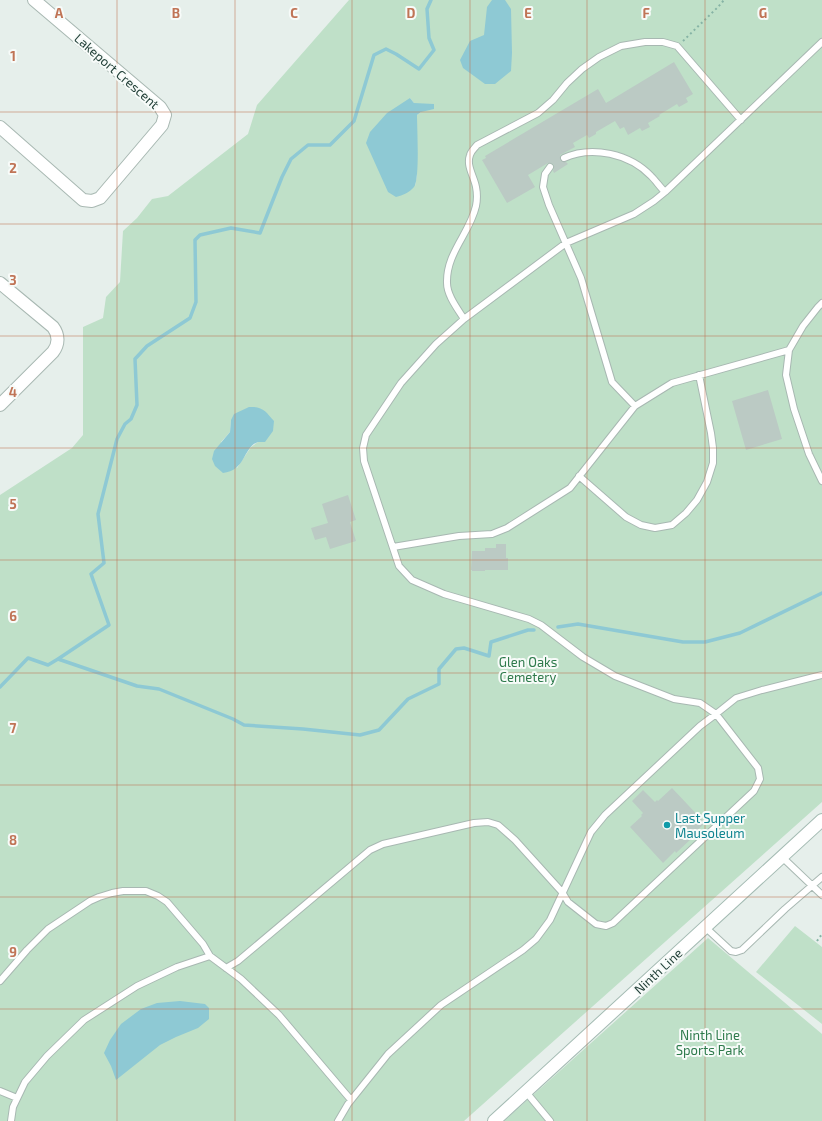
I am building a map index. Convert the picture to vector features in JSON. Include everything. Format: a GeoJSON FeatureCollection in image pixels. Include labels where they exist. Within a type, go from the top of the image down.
{"type":"FeatureCollection","features":[{"type":"Feature","properties":{"kind":"street","name":"Lakeport Crescent"},"geometry":{"type":"LineString","coordinates":[[0,127],[83,200],[92,201],[100,198],[162,125],[165,115],[160,107],[34,0]]}},
{"type":"Feature","properties":{"kind":"street"},"geometry":{"type":"LineString","coordinates":[[0,283],[52,327],[55,330],[58,339],[58,344],[54,352],[0,405]]}},
{"type":"Feature","properties":{"kind":"street","name":"Ninth Line"},"geometry":{"type":"LineString","coordinates":[[494,1121],[822,820]]}},
{"type":"Feature","properties":{"kind":"lane"},"geometry":{"type":"LineString","coordinates":[[464,319],[452,299],[447,284],[448,270],[452,255],[469,225],[476,205],[476,188],[468,165],[470,154],[477,145],[538,113],[553,100],[567,83],[582,69],[599,57],[621,46],[645,42],[663,42],[677,46],[741,120]]}},
{"type":"Feature","properties":{"kind":"lane"},"geometry":{"type":"LineString","coordinates":[[226,968],[238,961],[370,850],[383,844],[474,823],[488,822],[498,825],[515,840],[563,893],[568,902],[596,924],[606,926],[613,923],[754,791],[760,779],[758,768],[716,714],[700,703],[674,699],[615,676],[583,657],[542,625],[529,618],[444,594],[412,580],[400,566],[364,461],[363,448],[366,435],[401,383],[436,344],[464,319],[566,243],[634,214],[654,201],[822,42]]}},
{"type":"Feature","properties":{"kind":"lane"},"geometry":{"type":"LineString","coordinates":[[564,158],[580,153],[599,152],[618,156],[634,163],[650,175],[665,192]]}},
{"type":"Feature","properties":{"kind":"lane"},"geometry":{"type":"LineString","coordinates":[[550,167],[545,174],[544,187],[549,205],[581,278],[612,382],[635,406]]}},
{"type":"Feature","properties":{"kind":"lane"},"geometry":{"type":"LineString","coordinates":[[822,304],[803,326],[789,350],[786,375],[794,409],[809,454],[822,481]]}},
{"type":"Feature","properties":{"kind":"lane"},"geometry":{"type":"LineString","coordinates":[[393,547],[459,536],[492,534],[507,528],[570,488],[635,406],[672,382],[789,350]]}},
{"type":"Feature","properties":{"kind":"lane"},"geometry":{"type":"LineString","coordinates":[[579,476],[626,517],[641,525],[655,528],[672,525],[686,513],[697,500],[707,482],[713,463],[711,433],[699,375]]}},
{"type":"Feature","properties":{"kind":"lane"},"geometry":{"type":"LineString","coordinates":[[338,1121],[351,1100],[388,1054],[441,1005],[523,950],[536,939],[550,920],[591,832],[605,815],[700,726],[736,698],[822,675]]}},
{"type":"Feature","properties":{"kind":"lane"},"geometry":{"type":"LineString","coordinates":[[782,857],[822,895]]}},
{"type":"Feature","properties":{"kind":"lane"},"geometry":{"type":"LineString","coordinates":[[705,927],[731,951],[736,952],[742,950],[785,909],[822,877]]}},
{"type":"Feature","properties":{"kind":"lane"},"geometry":{"type":"LineString","coordinates":[[0,981],[26,950],[48,929],[90,901],[105,895],[123,891],[146,891],[158,896],[166,902],[203,944],[210,956],[241,979],[279,1015],[351,1100]]}},
{"type":"Feature","properties":{"kind":"lane"},"geometry":{"type":"LineString","coordinates":[[11,1121],[13,1107],[25,1082],[47,1056],[84,1020],[137,986],[177,967],[210,956]]}},
{"type":"Feature","properties":{"kind":"lane"},"geometry":{"type":"LineString","coordinates":[[0,1091],[18,1098]]}},
{"type":"Feature","properties":{"kind":"lane"},"geometry":{"type":"LineString","coordinates":[[526,1092],[550,1121]]}},
{"type":"Feature","properties":{"kind":"path"},"geometry":{"type":"LineString","coordinates":[[677,46],[724,0]]}},
{"type":"Feature","properties":{"kind":"path"},"geometry":{"type":"LineString","coordinates":[[817,941],[822,934]]}},
{"type":"Feature","properties":{"kind":"green space","name":"Glen Oaks Cemetery"},"geometry":{"type":"Polygon","coordinates":[[[349,0],[822,0],[822,802],[464,1121],[0,1121],[0,495],[72,448],[83,435],[83,327],[103,318],[106,297],[120,282],[123,231],[137,218],[152,199],[168,196],[248,134],[257,105],[349,0]],[[410,98],[415,186],[417,175],[417,115],[421,112],[410,98]],[[231,420],[230,432],[221,442],[237,468],[251,447],[258,442],[231,420]]]}},
{"type":"Feature","properties":{"kind":"green space"},"geometry":{"type":"Polygon","coordinates":[[[795,926],[822,947],[822,1024],[756,972],[795,926]]]}},
{"type":"Feature","properties":{"kind":"green space","name":"Ninth Line Sports Park"},"geometry":{"type":"Polygon","coordinates":[[[708,938],[822,1034],[822,1121],[504,1121],[708,938]]]}},
{"type":"Feature","properties":{"kind":"water"},"geometry":{"type":"Polygon","coordinates":[[[492,0],[505,0],[511,9],[511,71],[495,84],[485,84],[463,68],[460,60],[470,41],[484,35],[487,7],[492,0]]]}},
{"type":"Feature","properties":{"kind":"water"},"geometry":{"type":"Polygon","coordinates":[[[410,98],[414,103],[434,104],[434,109],[421,112],[417,115],[418,164],[416,182],[410,191],[396,197],[388,192],[366,143],[370,132],[387,113],[410,98]]]}},
{"type":"Feature","properties":{"kind":"water"},"geometry":{"type":"Polygon","coordinates":[[[249,407],[258,408],[266,412],[274,421],[273,431],[265,442],[258,442],[249,449],[236,468],[223,473],[215,466],[212,459],[214,451],[230,432],[231,420],[234,414],[249,407]]]}},
{"type":"Feature","properties":{"kind":"water"},"geometry":{"type":"Polygon","coordinates":[[[180,1001],[205,1004],[209,1008],[209,1019],[198,1028],[160,1045],[116,1080],[104,1053],[110,1040],[121,1024],[141,1009],[157,1003],[180,1001]]]}},
{"type":"Feature","properties":{"kind":"building"},"geometry":{"type":"Polygon","coordinates":[[[674,62],[693,94],[686,98],[688,102],[679,107],[677,104],[659,115],[660,116],[648,123],[650,127],[642,131],[640,128],[628,135],[624,127],[620,129],[615,121],[589,138],[587,135],[573,143],[575,147],[560,155],[561,161],[568,164],[554,173],[554,165],[548,163],[528,175],[535,187],[507,203],[482,160],[486,158],[485,156],[598,89],[606,103],[674,62]]]}},
{"type":"Feature","properties":{"kind":"building"},"geometry":{"type":"Polygon","coordinates":[[[768,390],[782,439],[746,450],[732,401],[768,390]]]}},
{"type":"Feature","properties":{"kind":"building"},"geometry":{"type":"Polygon","coordinates":[[[348,495],[356,520],[350,522],[356,541],[330,549],[326,537],[315,540],[311,528],[328,523],[322,504],[348,495]]]}},
{"type":"Feature","properties":{"kind":"building"},"geometry":{"type":"Polygon","coordinates":[[[496,544],[506,544],[508,570],[472,571],[472,551],[485,551],[485,548],[496,548],[496,544]]]}},
{"type":"Feature","properties":{"kind":"building","name":"Last Supper Mausoleum"},"geometry":{"type":"Polygon","coordinates":[[[672,788],[705,823],[690,837],[691,839],[676,853],[675,851],[663,863],[630,827],[642,816],[641,815],[643,813],[632,801],[643,790],[655,802],[672,788]]]}},
{"type":"Feature","properties":{"kind":"waterway"},"geometry":{"type":"LineString","coordinates":[[0,687],[28,658],[48,665],[109,625],[91,574],[104,563],[98,514],[117,439],[125,424],[131,419],[137,405],[135,359],[147,346],[190,318],[196,302],[195,240],[200,235],[231,228],[260,233],[282,177],[291,159],[308,145],[330,145],[354,121],[374,55],[386,49],[419,69],[434,50],[429,38],[427,9],[431,0]]}},
{"type":"Feature","properties":{"kind":"waterway"},"geometry":{"type":"LineString","coordinates":[[558,627],[578,624],[683,642],[705,642],[740,633],[822,593]]}},
{"type":"Feature","properties":{"kind":"waterway"},"geometry":{"type":"LineString","coordinates":[[58,659],[137,686],[159,689],[233,719],[244,725],[360,735],[379,730],[408,699],[439,684],[439,669],[456,649],[464,648],[489,656],[491,642],[528,630],[534,630]]}},
{"type":"Feature","properties":{"kind":"place","name":"Last Supper Mausoleum"},"geometry":{"type":"Point","coordinates":[667,825]}}]}
